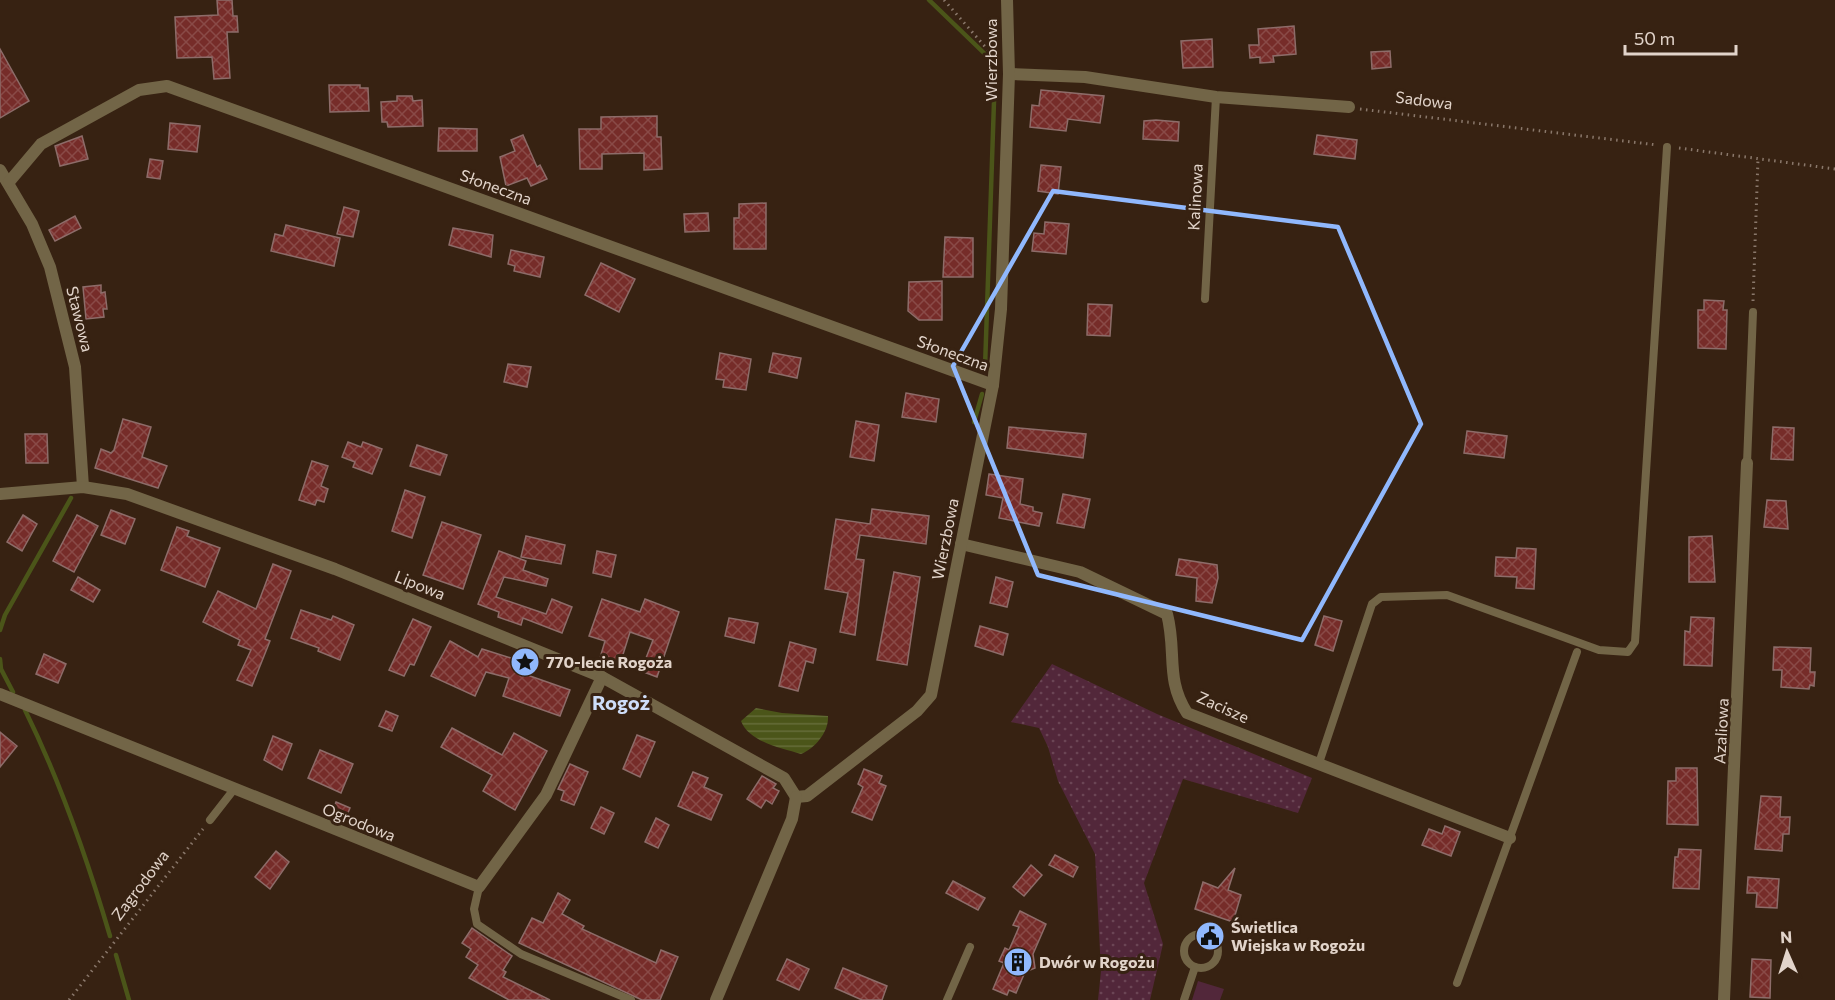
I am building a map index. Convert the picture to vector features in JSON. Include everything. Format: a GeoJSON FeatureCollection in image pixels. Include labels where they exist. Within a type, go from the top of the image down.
{"type":"FeatureCollection","features":[{"type":"Feature","properties":{"kind":"street","name":"Wierzbowa"},"geometry":{"type":"LineString","coordinates":[[795,797],[807,796],[917,711],[931,695],[993,385],[1001,309],[1009,74],[1007,0]]}},
{"type":"Feature","properties":{"kind":"street"},"geometry":{"type":"LineString","coordinates":[[1009,74],[1085,77],[1216,97],[1349,108]]}},
{"type":"Feature","properties":{"kind":"street","name":"Słoneczna"},"geometry":{"type":"LineString","coordinates":[[9,182],[41,144],[139,90],[167,86],[993,385]]}},
{"type":"Feature","properties":{"kind":"street","name":"Stawowa"},"geometry":{"type":"LineString","coordinates":[[0,170],[32,224],[50,267],[75,367],[83,488]]}},
{"type":"Feature","properties":{"kind":"street","name":"Azaliowa"},"geometry":{"type":"LineString","coordinates":[[1724,1000],[1748,463]]}},
{"type":"Feature","properties":{"kind":"street","name":"Lipowa"},"geometry":{"type":"LineString","coordinates":[[0,494],[83,488],[127,494],[335,569],[602,677],[784,778],[795,797]]}},
{"type":"Feature","properties":{"kind":"street","name":"Zacisze"},"geometry":{"type":"LineString","coordinates":[[961,544],[1080,572],[1167,614],[1173,637],[1172,678],[1177,696],[1187,713],[1510,838]]}},
{"type":"Feature","properties":{"kind":"street"},"geometry":{"type":"LineString","coordinates":[[479,887],[546,795],[602,677]]}},
{"type":"Feature","properties":{"kind":"street","name":"Ogrodowa"},"geometry":{"type":"LineString","coordinates":[[0,694],[479,887]]}},
{"type":"Feature","properties":{"kind":"street"},"geometry":{"type":"LineString","coordinates":[[716,1000],[792,819],[795,797]]}},
{"type":"Feature","properties":{"kind":"lane","name":"Kalinowa"},"geometry":{"type":"LineString","coordinates":[[1205,298],[1216,97]]}},
{"type":"Feature","properties":{"kind":"lane"},"geometry":{"type":"LineString","coordinates":[[1320,763],[1372,604],[1380,597],[1447,595],[1599,650],[1628,652],[1635,642],[1667,147]]}},
{"type":"Feature","properties":{"kind":"lane"},"geometry":{"type":"LineString","coordinates":[[1748,463],[1753,312]]}},
{"type":"Feature","properties":{"kind":"lane"},"geometry":{"type":"LineString","coordinates":[[1457,983],[1577,652]]}},
{"type":"Feature","properties":{"kind":"lane"},"geometry":{"type":"LineString","coordinates":[[210,820],[235,788]]}},
{"type":"Feature","properties":{"kind":"lane"},"geometry":{"type":"LineString","coordinates":[[479,887],[474,909],[477,924],[521,954],[631,1000]]}},
{"type":"Feature","properties":{"kind":"lane"},"geometry":{"type":"LineString","coordinates":[[1203,934],[1212,937],[1218,945],[1218,955],[1214,963],[1205,968],[1195,967],[1187,961],[1184,952],[1186,943],[1193,936],[1203,934]]}},
{"type":"Feature","properties":{"kind":"lane"},"geometry":{"type":"LineString","coordinates":[[947,1000],[970,947]]}},
{"type":"Feature","properties":{"kind":"lane"},"geometry":{"type":"LineString","coordinates":[[1184,1000],[1195,967]]}},
{"type":"Feature","properties":{"kind":"path"},"geometry":{"type":"LineString","coordinates":[[944,0],[1009,74]]}},
{"type":"Feature","properties":{"kind":"path","name":"Sadowa"},"geometry":{"type":"LineString","coordinates":[[1349,108],[1835,169]]}},
{"type":"Feature","properties":{"kind":"path"},"geometry":{"type":"LineString","coordinates":[[1753,312],[1758,159]]}},
{"type":"Feature","properties":{"kind":"path","name":"Zagrodowa"},"geometry":{"type":"LineString","coordinates":[[69,1000],[210,820]]}},
{"type":"Feature","properties":{"kind":"highlighted area"},"geometry":{"type":"Polygon","coordinates":[[[1053,191],[1338,227],[1421,424],[1302,640],[1038,575],[953,366],[1053,191]]]}},
{"type":"Feature","properties":{"kind":"shaded area"},"geometry":{"type":"Polygon","coordinates":[[[1052,664],[1157,714],[1312,778],[1298,813],[1183,779],[1144,883],[1163,944],[1150,1000],[1098,1000],[1101,971],[1095,854],[1058,781],[1048,747],[1039,728],[1011,722],[1052,664]]]}},
{"type":"Feature","properties":{"kind":"shaded area"},"geometry":{"type":"Polygon","coordinates":[[[756,708],[782,713],[828,716],[828,722],[820,739],[801,754],[766,743],[745,728],[741,721],[756,708]]]}},
{"type":"Feature","properties":{"kind":"shaded area"},"geometry":{"type":"Polygon","coordinates":[[[1198,981],[1224,989],[1220,1000],[1192,1000],[1198,981]]]}},
{"type":"Feature","properties":{"kind":"building"},"geometry":{"type":"Polygon","coordinates":[[[217,0],[232,0],[233,16],[237,16],[238,32],[227,32],[230,78],[214,79],[212,57],[177,58],[175,17],[218,15],[217,0]]]}},
{"type":"Feature","properties":{"kind":"building"},"geometry":{"type":"Polygon","coordinates":[[[1294,26],[1296,54],[1273,56],[1274,62],[1260,63],[1260,57],[1250,58],[1249,45],[1259,45],[1258,29],[1294,26]]]}},
{"type":"Feature","properties":{"kind":"building"},"geometry":{"type":"Polygon","coordinates":[[[1212,39],[1213,67],[1183,68],[1181,41],[1212,39]]]}},
{"type":"Feature","properties":{"kind":"building"},"geometry":{"type":"Polygon","coordinates":[[[0,49],[29,101],[0,118],[0,49]]]}},
{"type":"Feature","properties":{"kind":"building"},"geometry":{"type":"Polygon","coordinates":[[[1390,51],[1391,67],[1372,69],[1371,52],[1390,51]]]}},
{"type":"Feature","properties":{"kind":"building"},"geometry":{"type":"Polygon","coordinates":[[[329,85],[360,85],[360,88],[368,88],[369,111],[330,112],[329,85]]]}},
{"type":"Feature","properties":{"kind":"building"},"geometry":{"type":"Polygon","coordinates":[[[1041,90],[1104,96],[1100,123],[1068,119],[1066,131],[1030,127],[1032,105],[1039,106],[1041,90]]]}},
{"type":"Feature","properties":{"kind":"building"},"geometry":{"type":"Polygon","coordinates":[[[397,96],[412,96],[413,101],[422,100],[423,126],[388,127],[387,122],[382,122],[381,102],[397,101],[397,96]]]}},
{"type":"Feature","properties":{"kind":"building"},"geometry":{"type":"Polygon","coordinates":[[[657,116],[657,137],[661,137],[662,169],[644,170],[644,153],[602,154],[602,169],[580,169],[579,129],[601,129],[601,117],[657,116]]]}},
{"type":"Feature","properties":{"kind":"building"},"geometry":{"type":"Polygon","coordinates":[[[1144,121],[1179,122],[1178,141],[1143,139],[1144,121]]]}},
{"type":"Feature","properties":{"kind":"building"},"geometry":{"type":"Polygon","coordinates":[[[170,123],[200,126],[197,152],[168,149],[170,123]]]}},
{"type":"Feature","properties":{"kind":"building"},"geometry":{"type":"Polygon","coordinates":[[[439,128],[477,129],[477,151],[438,151],[439,128]]]}},
{"type":"Feature","properties":{"kind":"building"},"geometry":{"type":"Polygon","coordinates":[[[523,135],[537,167],[540,165],[547,179],[531,186],[527,178],[506,186],[500,157],[515,151],[511,140],[523,135]]]}},
{"type":"Feature","properties":{"kind":"building"},"geometry":{"type":"Polygon","coordinates":[[[1317,135],[1357,140],[1355,159],[1314,154],[1317,135]]]}},
{"type":"Feature","properties":{"kind":"building"},"geometry":{"type":"Polygon","coordinates":[[[82,136],[88,159],[60,166],[55,146],[82,136]]]}},
{"type":"Feature","properties":{"kind":"building"},"geometry":{"type":"Polygon","coordinates":[[[150,159],[163,161],[160,179],[147,177],[150,159]]]}},
{"type":"Feature","properties":{"kind":"building"},"geometry":{"type":"Polygon","coordinates":[[[1041,165],[1061,167],[1058,194],[1038,191],[1041,165]]]}},
{"type":"Feature","properties":{"kind":"building"},"geometry":{"type":"Polygon","coordinates":[[[766,203],[766,249],[734,249],[734,218],[739,218],[739,204],[766,203]]]}},
{"type":"Feature","properties":{"kind":"building"},"geometry":{"type":"Polygon","coordinates":[[[344,207],[359,211],[353,237],[337,234],[344,207]]]}},
{"type":"Feature","properties":{"kind":"building"},"geometry":{"type":"Polygon","coordinates":[[[708,213],[709,231],[685,232],[684,214],[708,213]]]}},
{"type":"Feature","properties":{"kind":"building"},"geometry":{"type":"Polygon","coordinates":[[[75,216],[81,228],[55,241],[49,230],[75,216]]]}},
{"type":"Feature","properties":{"kind":"building"},"geometry":{"type":"Polygon","coordinates":[[[1045,222],[1069,224],[1066,254],[1032,251],[1034,233],[1044,234],[1045,222]]]}},
{"type":"Feature","properties":{"kind":"building"},"geometry":{"type":"Polygon","coordinates":[[[286,225],[340,238],[334,266],[271,251],[275,234],[283,236],[286,225]]]}},
{"type":"Feature","properties":{"kind":"building"},"geometry":{"type":"Polygon","coordinates":[[[453,228],[493,235],[491,257],[449,245],[453,228]]]}},
{"type":"Feature","properties":{"kind":"building"},"geometry":{"type":"Polygon","coordinates":[[[945,237],[973,238],[973,277],[943,277],[945,237]]]}},
{"type":"Feature","properties":{"kind":"building"},"geometry":{"type":"Polygon","coordinates":[[[511,250],[544,257],[540,277],[514,271],[515,266],[508,264],[511,250]]]}},
{"type":"Feature","properties":{"kind":"building"},"geometry":{"type":"Polygon","coordinates":[[[601,263],[635,279],[619,312],[585,295],[601,263]]]}},
{"type":"Feature","properties":{"kind":"building"},"geometry":{"type":"Polygon","coordinates":[[[942,281],[942,320],[919,320],[908,311],[909,282],[942,281]]]}},
{"type":"Feature","properties":{"kind":"building"},"geometry":{"type":"Polygon","coordinates":[[[101,285],[101,293],[105,292],[107,309],[103,309],[104,317],[86,319],[83,287],[101,285]]]}},
{"type":"Feature","properties":{"kind":"building"},"geometry":{"type":"Polygon","coordinates":[[[1704,300],[1724,301],[1723,310],[1727,310],[1726,349],[1698,348],[1698,310],[1704,310],[1704,300]]]}},
{"type":"Feature","properties":{"kind":"building"},"geometry":{"type":"Polygon","coordinates":[[[1088,304],[1112,305],[1110,336],[1087,335],[1088,304]]]}},
{"type":"Feature","properties":{"kind":"building"},"geometry":{"type":"Polygon","coordinates":[[[720,353],[751,359],[746,390],[723,387],[724,380],[716,379],[720,353]]]}},
{"type":"Feature","properties":{"kind":"building"},"geometry":{"type":"Polygon","coordinates":[[[773,353],[801,358],[797,378],[769,372],[773,353]]]}},
{"type":"Feature","properties":{"kind":"building"},"geometry":{"type":"Polygon","coordinates":[[[508,364],[531,367],[527,387],[504,382],[508,364]]]}},
{"type":"Feature","properties":{"kind":"building"},"geometry":{"type":"Polygon","coordinates":[[[906,393],[939,399],[936,422],[902,417],[906,393]]]}},
{"type":"Feature","properties":{"kind":"building"},"geometry":{"type":"Polygon","coordinates":[[[123,419],[151,427],[142,457],[167,466],[158,488],[95,468],[101,449],[111,453],[114,450],[123,419]]]}},
{"type":"Feature","properties":{"kind":"building"},"geometry":{"type":"Polygon","coordinates":[[[856,421],[879,425],[874,461],[850,457],[856,421]]]}},
{"type":"Feature","properties":{"kind":"building"},"geometry":{"type":"Polygon","coordinates":[[[1009,427],[1086,434],[1083,458],[1007,448],[1009,427]]]}},
{"type":"Feature","properties":{"kind":"building"},"geometry":{"type":"Polygon","coordinates":[[[1773,427],[1794,428],[1793,460],[1771,459],[1773,427]]]}},
{"type":"Feature","properties":{"kind":"building"},"geometry":{"type":"Polygon","coordinates":[[[1467,431],[1507,436],[1504,458],[1464,453],[1467,431]]]}},
{"type":"Feature","properties":{"kind":"building"},"geometry":{"type":"Polygon","coordinates":[[[25,434],[47,434],[48,463],[26,463],[25,434]]]}},
{"type":"Feature","properties":{"kind":"building"},"geometry":{"type":"Polygon","coordinates":[[[348,442],[361,447],[363,442],[382,449],[372,474],[353,467],[355,462],[342,457],[348,442]]]}},
{"type":"Feature","properties":{"kind":"building"},"geometry":{"type":"Polygon","coordinates":[[[417,445],[447,455],[440,475],[410,466],[417,445]]]}},
{"type":"Feature","properties":{"kind":"building"},"geometry":{"type":"Polygon","coordinates":[[[312,461],[328,466],[321,486],[328,489],[324,502],[317,500],[315,505],[299,500],[312,461]]]}},
{"type":"Feature","properties":{"kind":"building"},"geometry":{"type":"Polygon","coordinates":[[[989,474],[1023,479],[1020,504],[1033,507],[1033,511],[1042,513],[1039,526],[999,518],[1003,498],[986,495],[989,474]]]}},
{"type":"Feature","properties":{"kind":"building"},"geometry":{"type":"Polygon","coordinates":[[[405,490],[425,497],[412,538],[392,531],[405,490]]]}},
{"type":"Feature","properties":{"kind":"building"},"geometry":{"type":"Polygon","coordinates":[[[1063,494],[1090,499],[1084,528],[1057,523],[1063,494]]]}},
{"type":"Feature","properties":{"kind":"building"},"geometry":{"type":"Polygon","coordinates":[[[1767,500],[1786,501],[1788,529],[1764,527],[1767,500]]]}},
{"type":"Feature","properties":{"kind":"building"},"geometry":{"type":"Polygon","coordinates":[[[872,509],[929,516],[926,544],[860,535],[856,559],[864,560],[855,635],[840,632],[848,593],[825,589],[836,519],[870,524],[872,509]]]}},
{"type":"Feature","properties":{"kind":"building"},"geometry":{"type":"Polygon","coordinates":[[[111,510],[135,519],[125,544],[101,535],[111,510]]]}},
{"type":"Feature","properties":{"kind":"building"},"geometry":{"type":"Polygon","coordinates":[[[23,515],[37,524],[22,551],[7,542],[23,515]]]}},
{"type":"Feature","properties":{"kind":"building"},"geometry":{"type":"Polygon","coordinates":[[[77,515],[98,526],[74,572],[53,561],[77,515]]]}},
{"type":"Feature","properties":{"kind":"building"},"geometry":{"type":"Polygon","coordinates":[[[442,522],[481,535],[463,589],[423,575],[442,522]]]}},
{"type":"Feature","properties":{"kind":"building"},"geometry":{"type":"Polygon","coordinates":[[[177,527],[189,531],[187,536],[220,548],[205,587],[161,570],[177,527]]]}},
{"type":"Feature","properties":{"kind":"building"},"geometry":{"type":"Polygon","coordinates":[[[526,536],[565,545],[561,564],[521,557],[526,536]]]}},
{"type":"Feature","properties":{"kind":"building"},"geometry":{"type":"Polygon","coordinates":[[[1712,536],[1715,582],[1689,582],[1689,537],[1712,536]]]}},
{"type":"Feature","properties":{"kind":"building"},"geometry":{"type":"Polygon","coordinates":[[[1517,548],[1536,549],[1534,589],[1516,588],[1517,577],[1495,576],[1496,557],[1516,558],[1517,548]]]}},
{"type":"Feature","properties":{"kind":"building"},"geometry":{"type":"Polygon","coordinates":[[[499,551],[526,561],[523,570],[548,579],[546,586],[504,577],[496,597],[546,614],[552,599],[572,607],[562,633],[523,618],[521,625],[498,617],[499,612],[478,604],[499,551]]]}},
{"type":"Feature","properties":{"kind":"building"},"geometry":{"type":"Polygon","coordinates":[[[597,551],[616,555],[611,577],[593,573],[597,551]]]}},
{"type":"Feature","properties":{"kind":"building"},"geometry":{"type":"Polygon","coordinates":[[[1179,559],[1217,565],[1218,578],[1212,603],[1196,601],[1197,578],[1176,575],[1179,559]]]}},
{"type":"Feature","properties":{"kind":"building"},"geometry":{"type":"Polygon","coordinates":[[[273,564],[291,571],[265,639],[270,641],[252,686],[237,680],[251,650],[238,645],[240,640],[203,622],[218,591],[256,609],[273,564]]]}},
{"type":"Feature","properties":{"kind":"building"},"geometry":{"type":"Polygon","coordinates":[[[894,572],[920,577],[907,665],[877,660],[894,572]]]}},
{"type":"Feature","properties":{"kind":"building"},"geometry":{"type":"Polygon","coordinates":[[[78,577],[100,590],[93,602],[71,590],[78,577]]]}},
{"type":"Feature","properties":{"kind":"building"},"geometry":{"type":"Polygon","coordinates":[[[996,577],[1013,582],[1007,607],[990,603],[996,577]]]}},
{"type":"Feature","properties":{"kind":"building"},"geometry":{"type":"Polygon","coordinates":[[[602,599],[640,612],[645,599],[679,612],[657,677],[641,671],[653,640],[630,632],[620,664],[600,658],[605,641],[589,636],[602,599]]]}},
{"type":"Feature","properties":{"kind":"building"},"geometry":{"type":"Polygon","coordinates":[[[301,610],[331,620],[333,616],[354,625],[340,660],[318,651],[319,648],[291,638],[301,610]]]}},
{"type":"Feature","properties":{"kind":"building"},"geometry":{"type":"Polygon","coordinates":[[[1324,616],[1342,621],[1333,651],[1315,645],[1324,616]]]}},
{"type":"Feature","properties":{"kind":"building"},"geometry":{"type":"Polygon","coordinates":[[[1691,617],[1714,618],[1712,666],[1684,665],[1685,631],[1690,632],[1691,617]]]}},
{"type":"Feature","properties":{"kind":"building"},"geometry":{"type":"Polygon","coordinates":[[[729,618],[758,623],[754,643],[725,636],[729,618]]]}},
{"type":"Feature","properties":{"kind":"building"},"geometry":{"type":"Polygon","coordinates":[[[413,619],[431,627],[414,665],[410,664],[404,676],[389,670],[413,619]]]}},
{"type":"Feature","properties":{"kind":"building"},"geometry":{"type":"Polygon","coordinates":[[[980,626],[1008,634],[1003,655],[975,646],[980,626]]]}},
{"type":"Feature","properties":{"kind":"building"},"geometry":{"type":"Polygon","coordinates":[[[450,641],[478,657],[482,649],[533,665],[530,676],[570,690],[560,716],[503,696],[509,678],[486,672],[475,696],[431,676],[450,641]]]}},
{"type":"Feature","properties":{"kind":"building"},"geometry":{"type":"Polygon","coordinates":[[[790,642],[816,649],[813,663],[806,661],[798,691],[779,686],[790,642]]]}},
{"type":"Feature","properties":{"kind":"building"},"geometry":{"type":"Polygon","coordinates":[[[1774,647],[1811,648],[1810,672],[1815,672],[1814,686],[1810,685],[1809,689],[1781,687],[1782,670],[1773,670],[1774,647]]]}},
{"type":"Feature","properties":{"kind":"building"},"geometry":{"type":"Polygon","coordinates":[[[44,654],[66,664],[58,683],[36,674],[44,654]]]}},
{"type":"Feature","properties":{"kind":"building"},"geometry":{"type":"Polygon","coordinates":[[[386,711],[398,716],[392,731],[379,726],[386,711]]]}},
{"type":"Feature","properties":{"kind":"building"},"geometry":{"type":"Polygon","coordinates":[[[452,728],[502,755],[514,733],[547,751],[515,810],[483,791],[492,775],[441,747],[452,728]]]}},
{"type":"Feature","properties":{"kind":"building"},"geometry":{"type":"Polygon","coordinates":[[[0,732],[17,746],[0,767],[0,732]]]}},
{"type":"Feature","properties":{"kind":"building"},"geometry":{"type":"Polygon","coordinates":[[[637,735],[655,742],[640,777],[623,769],[637,735]]]}},
{"type":"Feature","properties":{"kind":"building"},"geometry":{"type":"Polygon","coordinates":[[[273,736],[292,744],[282,770],[264,760],[273,736]]]}},
{"type":"Feature","properties":{"kind":"building"},"geometry":{"type":"Polygon","coordinates":[[[320,750],[353,764],[341,793],[308,778],[320,750]]]}},
{"type":"Feature","properties":{"kind":"building"},"geometry":{"type":"Polygon","coordinates":[[[570,764],[588,772],[574,805],[561,800],[564,791],[558,789],[570,764]]]}},
{"type":"Feature","properties":{"kind":"building"},"geometry":{"type":"Polygon","coordinates":[[[1676,768],[1697,768],[1698,825],[1667,824],[1668,781],[1676,781],[1676,768]]]}},
{"type":"Feature","properties":{"kind":"building"},"geometry":{"type":"Polygon","coordinates":[[[864,769],[882,776],[879,783],[886,786],[872,820],[852,812],[863,787],[858,784],[864,769]]]}},
{"type":"Feature","properties":{"kind":"building"},"geometry":{"type":"Polygon","coordinates":[[[693,772],[708,778],[704,787],[722,795],[711,820],[678,806],[693,772]]]}},
{"type":"Feature","properties":{"kind":"building"},"geometry":{"type":"Polygon","coordinates":[[[762,776],[776,784],[773,788],[779,791],[772,804],[766,800],[761,808],[747,799],[762,776]]]}},
{"type":"Feature","properties":{"kind":"building"},"geometry":{"type":"Polygon","coordinates":[[[1761,796],[1781,797],[1780,817],[1790,817],[1789,834],[1783,834],[1782,851],[1755,849],[1761,796]]]}},
{"type":"Feature","properties":{"kind":"building"},"geometry":{"type":"Polygon","coordinates":[[[336,802],[350,808],[344,822],[330,816],[336,802]]]}},
{"type":"Feature","properties":{"kind":"building"},"geometry":{"type":"Polygon","coordinates":[[[601,807],[614,813],[604,834],[591,828],[601,807]]]}},
{"type":"Feature","properties":{"kind":"building"},"geometry":{"type":"Polygon","coordinates":[[[656,818],[669,825],[658,848],[645,842],[656,818]]]}},
{"type":"Feature","properties":{"kind":"building"},"geometry":{"type":"Polygon","coordinates":[[[1445,826],[1460,832],[1451,856],[1422,845],[1429,829],[1442,834],[1445,826]]]}},
{"type":"Feature","properties":{"kind":"building"},"geometry":{"type":"Polygon","coordinates":[[[1679,849],[1701,850],[1699,889],[1673,888],[1675,857],[1678,857],[1679,849]]]}},
{"type":"Feature","properties":{"kind":"building"},"geometry":{"type":"Polygon","coordinates":[[[276,851],[289,862],[270,889],[255,877],[276,851]]]}},
{"type":"Feature","properties":{"kind":"building"},"geometry":{"type":"Polygon","coordinates":[[[1055,855],[1078,867],[1073,877],[1049,865],[1055,855]]]}},
{"type":"Feature","properties":{"kind":"building"},"geometry":{"type":"Polygon","coordinates":[[[1031,865],[1042,875],[1024,896],[1013,887],[1031,865]]]}},
{"type":"Feature","properties":{"kind":"building"},"geometry":{"type":"Polygon","coordinates":[[[1235,868],[1228,890],[1241,895],[1233,922],[1195,909],[1203,882],[1218,888],[1235,868]]]}},
{"type":"Feature","properties":{"kind":"building"},"geometry":{"type":"Polygon","coordinates":[[[1748,877],[1779,879],[1777,908],[1756,907],[1757,893],[1747,893],[1748,877]]]}},
{"type":"Feature","properties":{"kind":"building"},"geometry":{"type":"Polygon","coordinates":[[[953,881],[985,898],[978,910],[946,893],[953,881]]]}},
{"type":"Feature","properties":{"kind":"building"},"geometry":{"type":"Polygon","coordinates":[[[558,893],[570,900],[562,914],[584,926],[582,929],[656,963],[661,950],[678,957],[660,1000],[642,1000],[519,943],[532,918],[543,923],[558,893]]]}},
{"type":"Feature","properties":{"kind":"building","name":"Dwór w Rogożu"},"geometry":{"type":"Polygon","coordinates":[[[1020,911],[1046,924],[1033,954],[1035,968],[1025,972],[1016,993],[1009,990],[1007,995],[993,989],[1004,963],[999,961],[1005,948],[1009,950],[1019,927],[1013,925],[1020,911]]]}},
{"type":"Feature","properties":{"kind":"building"},"geometry":{"type":"Polygon","coordinates":[[[472,928],[512,956],[503,970],[506,972],[503,977],[550,1000],[509,1000],[469,978],[478,965],[466,957],[471,949],[462,943],[472,928]]]}},
{"type":"Feature","properties":{"kind":"building"},"geometry":{"type":"Polygon","coordinates":[[[787,959],[809,969],[799,990],[777,980],[787,959]]]}},
{"type":"Feature","properties":{"kind":"building"},"geometry":{"type":"Polygon","coordinates":[[[1752,959],[1771,960],[1770,998],[1750,997],[1752,959]]]}},
{"type":"Feature","properties":{"kind":"building"},"geometry":{"type":"Polygon","coordinates":[[[843,968],[887,986],[882,1000],[862,1000],[835,988],[843,968]]]}},
{"type":"Feature","properties":{"kind":"waterway"},"geometry":{"type":"LineString","coordinates":[[929,0],[985,54],[995,72],[985,368]]}},
{"type":"Feature","properties":{"kind":"waterway"},"geometry":{"type":"LineString","coordinates":[[974,422],[982,394]]}},
{"type":"Feature","properties":{"kind":"waterway"},"geometry":{"type":"LineString","coordinates":[[0,630],[5,615],[71,498]]}},
{"type":"Feature","properties":{"kind":"waterway"},"geometry":{"type":"LineString","coordinates":[[0,659],[1,669],[13,692]]}},
{"type":"Feature","properties":{"kind":"waterway"},"geometry":{"type":"LineString","coordinates":[[25,710],[72,821],[110,936]]}},
{"type":"Feature","properties":{"kind":"waterway"},"geometry":{"type":"LineString","coordinates":[[116,955],[129,1000]]}},
{"type":"Feature","properties":{"kind":"place","name":"770-lecie Rogoża"},"geometry":{"type":"Point","coordinates":[525,662]}},
{"type":"Feature","properties":{"kind":"place","name":"Świetlica Wiejska w Rogożu"},"geometry":{"type":"Point","coordinates":[1210,936]}},
{"type":"Feature","properties":{"kind":"place","name":"Dwór w Rogożu"},"geometry":{"type":"Point","coordinates":[1018,962]}},
{"type":"Feature","properties":{"kind":"district","name":"Rogoż"},"geometry":{"type":"Point","coordinates":[621,703]}}]}
